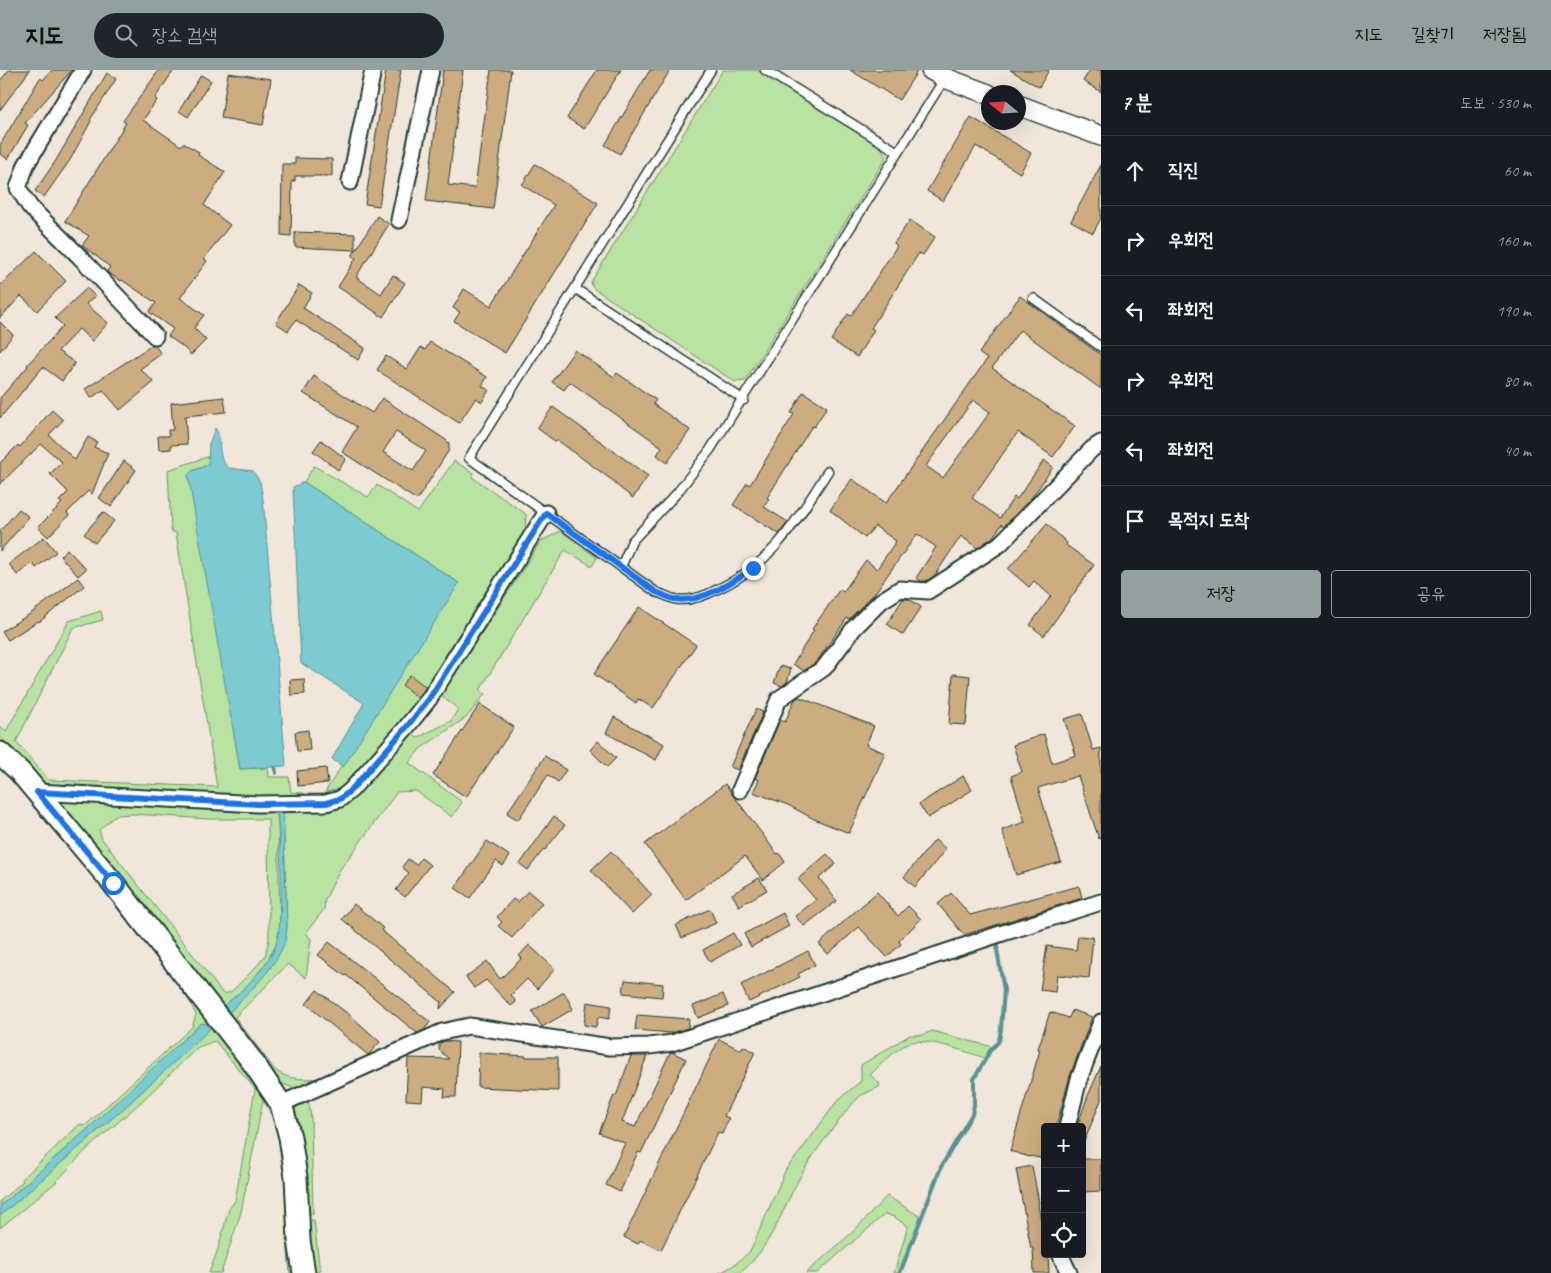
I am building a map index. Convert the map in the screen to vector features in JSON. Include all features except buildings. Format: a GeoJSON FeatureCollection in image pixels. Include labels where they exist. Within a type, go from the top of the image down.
{"type":"FeatureCollection","features":[{"type":"Feature","properties":{"kind":"main road"},"geometry":{"type":"LineString","coordinates":[[0,752],[37,792],[113,883],[252,1061],[281,1104],[290,1137],[296,1177],[299,1240],[304,1273]]}},
{"type":"Feature","properties":{"kind":"street"},"geometry":{"type":"LineString","coordinates":[[83,70],[26,166],[18,188],[30,207],[80,256],[155,336]]}},
{"type":"Feature","properties":{"kind":"street"},"geometry":{"type":"LineString","coordinates":[[350,182],[373,70]]}},
{"type":"Feature","properties":{"kind":"street"},"geometry":{"type":"LineString","coordinates":[[399,220],[431,70]]}},
{"type":"Feature","properties":{"kind":"street"},"geometry":{"type":"LineString","coordinates":[[938,74],[981,91]]}},
{"type":"Feature","properties":{"kind":"street"},"geometry":{"type":"LineString","coordinates":[[1026,108],[1101,136]]}},
{"type":"Feature","properties":{"kind":"street"},"geometry":{"type":"LineString","coordinates":[[740,790],[779,699],[824,668],[854,628],[881,601],[900,589],[928,591],[1000,544],[1092,449],[1101,443]]}},
{"type":"Feature","properties":{"kind":"street"},"geometry":{"type":"LineString","coordinates":[[37,792],[258,804],[326,803],[340,799],[351,790],[429,699],[546,513]]}},
{"type":"Feature","properties":{"kind":"street"},"geometry":{"type":"LineString","coordinates":[[281,1104],[442,1032],[469,1026],[610,1047],[649,1046],[672,1043],[1003,932],[1101,902]]}},
{"type":"Feature","properties":{"kind":"street"},"geometry":{"type":"LineString","coordinates":[[1067,1123],[1079,1079],[1101,1022]]}},
{"type":"Feature","properties":{"kind":"street"},"geometry":{"type":"LineString","coordinates":[[1062,1258],[1069,1273]]}},
{"type":"Feature","properties":{"kind":"lane"},"geometry":{"type":"LineString","coordinates":[[711,70],[469,458],[656,592],[675,599],[701,597],[728,584],[753,568],[772,552],[794,525],[828,472]]}},
{"type":"Feature","properties":{"kind":"lane"},"geometry":{"type":"LineString","coordinates":[[764,70],[898,152]]}},
{"type":"Feature","properties":{"kind":"lane"},"geometry":{"type":"LineString","coordinates":[[621,567],[632,541],[677,493],[710,450],[744,400],[898,152],[938,74]]}},
{"type":"Feature","properties":{"kind":"lane"},"geometry":{"type":"LineString","coordinates":[[576,289],[744,400]]}},
{"type":"Feature","properties":{"kind":"lane"},"geometry":{"type":"LineString","coordinates":[[1033,298],[1101,347]]}},
{"type":"Feature","properties":{"kind":"green space"},"geometry":{"type":"Polygon","coordinates":[[[723,70],[757,70],[882,148],[886,158],[745,381],[735,382],[593,288],[591,282],[723,70]]]}},
{"type":"Feature","properties":{"kind":"green space"},"geometry":{"type":"Polygon","coordinates":[[[210,456],[208,465],[192,471],[240,769],[268,768],[269,777],[289,777],[291,792],[303,793],[318,801],[40,785],[0,736],[0,726],[6,731],[69,621],[101,611],[103,620],[73,628],[16,742],[49,780],[217,787],[176,533],[171,531],[168,470],[210,456]]]}},
{"type":"Feature","properties":{"kind":"green space"},"geometry":{"type":"Polygon","coordinates":[[[454,461],[474,473],[472,477],[526,514],[525,530],[402,724],[342,789],[325,792],[459,583],[304,482],[314,466],[368,497],[377,485],[418,512],[454,461]]]}},
{"type":"Feature","properties":{"kind":"green space"},"geometry":{"type":"Polygon","coordinates":[[[561,531],[597,558],[592,566],[565,550],[480,690],[485,694],[467,717],[420,749],[409,763],[462,802],[452,817],[416,791],[397,792],[339,871],[325,900],[324,909],[306,933],[311,939],[306,978],[288,964],[235,1017],[280,1074],[292,1078],[324,1078],[300,1087],[289,1087],[278,1080],[226,1016],[270,968],[283,946],[287,927],[283,808],[321,809],[411,732],[417,738],[451,721],[458,709],[441,696],[541,541],[561,531]]]}},
{"type":"Feature","properties":{"kind":"green space"},"geometry":{"type":"Polygon","coordinates":[[[0,760],[153,942],[279,1116],[297,1273],[290,1273],[286,1184],[279,1139],[273,1118],[263,1100],[241,1212],[221,1273],[209,1273],[229,1209],[235,1201],[255,1089],[215,1041],[198,1047],[141,1102],[85,1151],[55,1183],[0,1228],[0,1216],[124,1108],[209,1029],[82,1134],[0,1206],[0,1201],[23,1181],[22,1179],[80,1124],[85,1126],[192,1027],[196,1015],[190,1002],[164,965],[123,912],[0,767],[0,760]]]}},
{"type":"Feature","properties":{"kind":"green space"},"geometry":{"type":"Polygon","coordinates":[[[56,797],[276,808],[278,822],[280,927],[278,941],[265,965],[245,988],[220,1009],[55,802],[56,797]],[[133,814],[116,815],[99,830],[102,839],[223,994],[231,992],[265,956],[269,939],[268,819],[209,819],[133,814]]]}},
{"type":"Feature","properties":{"kind":"green space"},"geometry":{"type":"Polygon","coordinates":[[[932,1031],[993,1047],[985,1058],[935,1043],[916,1041],[893,1053],[870,1075],[880,1084],[879,1087],[860,1096],[853,1103],[814,1154],[771,1235],[752,1262],[740,1273],[719,1273],[728,1269],[751,1250],[786,1169],[838,1100],[861,1081],[861,1065],[910,1035],[923,1035],[932,1031]]]}},
{"type":"Feature","properties":{"kind":"green space"},"geometry":{"type":"Polygon","coordinates":[[[308,1099],[311,1118],[313,1214],[303,1214],[294,1112],[299,1102],[308,1099]]]}},
{"type":"Feature","properties":{"kind":"green space"},"geometry":{"type":"Polygon","coordinates":[[[887,1196],[921,1217],[898,1273],[894,1273],[908,1226],[894,1217],[885,1214],[817,1273],[806,1273],[854,1231],[887,1196]]]}},
{"type":"Feature","properties":{"kind":"green space"},"geometry":{"type":"Polygon","coordinates":[[[305,1220],[314,1220],[320,1273],[312,1273],[305,1220]]]}},
{"type":"Feature","properties":{"kind":"water"},"geometry":{"type":"Polygon","coordinates":[[[215,428],[219,437],[221,457],[228,468],[253,471],[260,482],[286,766],[240,769],[188,475],[192,471],[208,465],[209,444],[215,428]]]}},
{"type":"Feature","properties":{"kind":"water"},"geometry":{"type":"Polygon","coordinates":[[[304,482],[459,583],[343,767],[332,759],[364,703],[301,663],[293,487],[304,482]]]}},
{"type":"Feature","properties":{"kind":"water"},"geometry":{"type":"Polygon","coordinates":[[[276,808],[283,808],[287,927],[285,942],[265,974],[226,1016],[220,1009],[257,975],[274,950],[277,939],[280,922],[281,880],[276,808]]]}},
{"type":"Feature","properties":{"kind":"water"},"geometry":{"type":"Polygon","coordinates":[[[201,1023],[207,1024],[209,1029],[206,1033],[124,1108],[0,1216],[0,1206],[82,1134],[201,1023]]]}},
{"type":"Feature","properties":{"kind":"waterway"},"geometry":{"type":"LineString","coordinates":[[275,768],[276,773]]}},
{"type":"Feature","properties":{"kind":"waterway"},"geometry":{"type":"LineString","coordinates":[[900,1273],[941,1167],[972,1114],[974,1079],[990,1051],[999,1041],[1004,990],[997,950],[998,944]]}},
{"type":"Feature","properties":{"kind":"route"},"geometry":{"type":"LineString","coordinates":[[113,883],[37,792],[258,804],[326,803],[340,799],[351,790],[429,699],[546,513],[656,592],[675,599],[701,597],[728,584],[753,568]]}}]}
